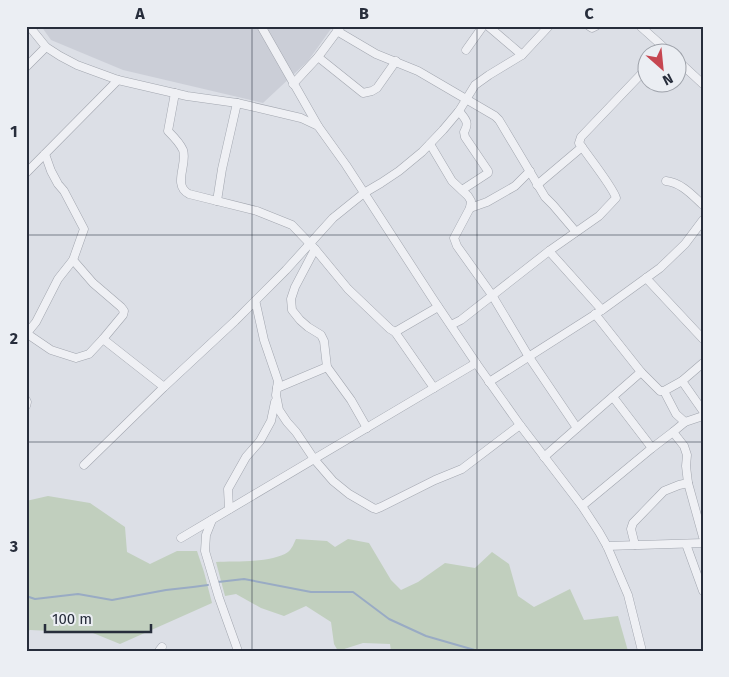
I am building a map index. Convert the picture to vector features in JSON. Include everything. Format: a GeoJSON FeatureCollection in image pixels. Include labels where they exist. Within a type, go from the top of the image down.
{"type":"FeatureCollection","features":[{"type":"Feature","properties":{"kind":"street"},"geometry":{"type":"LineString","coordinates":[[29,26],[46,47],[60,56],[118,80],[175,93],[237,103],[301,118],[318,126]]}},
{"type":"Feature","properties":{"kind":"street"},"geometry":{"type":"LineString","coordinates":[[261,26],[318,126],[346,165],[438,307],[489,382],[582,506],[599,532],[628,595],[642,651]]}},
{"type":"Feature","properties":{"kind":"street"},"geometry":{"type":"LineString","coordinates":[[466,50],[483,26]]}},
{"type":"Feature","properties":{"kind":"street"},"geometry":{"type":"LineString","coordinates":[[488,26],[522,55]]}},
{"type":"Feature","properties":{"kind":"street"},"geometry":{"type":"LineString","coordinates":[[84,465],[312,246],[333,218],[364,193],[399,171],[422,152],[459,111],[475,85],[522,55],[548,26]]}},
{"type":"Feature","properties":{"kind":"street"},"geometry":{"type":"LineString","coordinates":[[589,26],[592,28],[596,26]]}},
{"type":"Feature","properties":{"kind":"street"},"geometry":{"type":"LineString","coordinates":[[640,26],[657,42]]}},
{"type":"Feature","properties":{"kind":"street"},"geometry":{"type":"LineString","coordinates":[[293,84],[318,57],[339,29],[376,54],[418,71],[486,110],[499,120],[545,197],[576,232]]}},
{"type":"Feature","properties":{"kind":"street"},"geometry":{"type":"LineString","coordinates":[[26,67],[46,47]]}},
{"type":"Feature","properties":{"kind":"street"},"geometry":{"type":"LineString","coordinates":[[318,57],[363,93],[377,88],[396,61]]}},
{"type":"Feature","properties":{"kind":"street"},"geometry":{"type":"LineString","coordinates":[[686,68],[703,84]]}},
{"type":"Feature","properties":{"kind":"street"},"geometry":{"type":"LineString","coordinates":[[451,325],[461,320],[549,251],[599,216],[616,198],[615,192],[579,143],[580,137],[636,79]]}},
{"type":"Feature","properties":{"kind":"street"},"geometry":{"type":"LineString","coordinates":[[26,173],[118,80]]}},
{"type":"Feature","properties":{"kind":"street"},"geometry":{"type":"LineString","coordinates":[[175,93],[168,131],[177,140],[183,152],[181,186],[185,192],[257,211],[292,225],[348,289],[395,332],[434,388]]}},
{"type":"Feature","properties":{"kind":"street"},"geometry":{"type":"LineString","coordinates":[[217,201],[237,103]]}},
{"type":"Feature","properties":{"kind":"street"},"geometry":{"type":"LineString","coordinates":[[459,111],[467,122],[464,132],[465,137],[488,171],[488,173],[462,190]]}},
{"type":"Feature","properties":{"kind":"street"},"geometry":{"type":"LineString","coordinates":[[430,144],[452,181],[471,200],[470,208],[454,238],[457,246],[492,295],[529,357],[577,428]]}},
{"type":"Feature","properties":{"kind":"street"},"geometry":{"type":"LineString","coordinates":[[537,185],[582,147]]}},
{"type":"Feature","properties":{"kind":"street"},"geometry":{"type":"LineString","coordinates":[[46,154],[50,172],[64,191],[84,229],[73,260],[58,278],[36,322],[26,334],[51,350],[76,358],[89,354],[123,315],[124,311],[122,307],[93,283],[73,260]]}},
{"type":"Feature","properties":{"kind":"street"},"geometry":{"type":"LineString","coordinates":[[470,208],[487,202],[515,186],[530,171]]}},
{"type":"Feature","properties":{"kind":"street"},"geometry":{"type":"LineString","coordinates":[[666,181],[675,182],[685,188],[703,205]]}},
{"type":"Feature","properties":{"kind":"street"},"geometry":{"type":"LineString","coordinates":[[489,382],[624,295],[672,257],[685,244],[703,220]]}},
{"type":"Feature","properties":{"kind":"street"},"geometry":{"type":"LineString","coordinates":[[312,246],[291,299],[292,310],[308,327],[321,335],[324,341],[327,366],[367,428]]}},
{"type":"Feature","properties":{"kind":"street"},"geometry":{"type":"LineString","coordinates":[[549,251],[599,312],[641,372],[658,389],[664,391],[676,414],[685,422]]}},
{"type":"Feature","properties":{"kind":"street"},"geometry":{"type":"LineString","coordinates":[[646,278],[703,339]]}},
{"type":"Feature","properties":{"kind":"street"},"geometry":{"type":"LineString","coordinates":[[229,509],[228,489],[246,457],[260,441],[271,421],[276,400],[278,381],[264,340],[254,301]]}},
{"type":"Feature","properties":{"kind":"street"},"geometry":{"type":"LineString","coordinates":[[395,332],[438,307]]}},
{"type":"Feature","properties":{"kind":"street"},"geometry":{"type":"LineString","coordinates":[[103,339],[164,387]]}},
{"type":"Feature","properties":{"kind":"street"},"geometry":{"type":"LineString","coordinates":[[181,538],[476,363]]}},
{"type":"Feature","properties":{"kind":"street"},"geometry":{"type":"LineString","coordinates":[[664,391],[682,381],[703,363]]}},
{"type":"Feature","properties":{"kind":"street"},"geometry":{"type":"LineString","coordinates":[[277,388],[327,366]]}},
{"type":"Feature","properties":{"kind":"street"},"geometry":{"type":"LineString","coordinates":[[544,457],[641,372]]}},
{"type":"Feature","properties":{"kind":"street"},"geometry":{"type":"LineString","coordinates":[[682,381],[703,411]]}},
{"type":"Feature","properties":{"kind":"street"},"geometry":{"type":"LineString","coordinates":[[613,397],[652,448]]}},
{"type":"Feature","properties":{"kind":"street"},"geometry":{"type":"LineString","coordinates":[[26,400],[26,406]]}},
{"type":"Feature","properties":{"kind":"street"},"geometry":{"type":"LineString","coordinates":[[276,400],[279,410],[287,422],[333,481],[368,506],[376,509],[462,469],[520,425]]}},
{"type":"Feature","properties":{"kind":"street"},"geometry":{"type":"LineString","coordinates":[[582,506],[685,422],[703,416]]}},
{"type":"Feature","properties":{"kind":"street"},"geometry":{"type":"LineString","coordinates":[[673,432],[684,446],[687,455],[688,483],[703,537]]}},
{"type":"Feature","properties":{"kind":"street"},"geometry":{"type":"LineString","coordinates":[[635,545],[631,529],[633,523],[664,491],[688,483]]}},
{"type":"Feature","properties":{"kind":"street"},"geometry":{"type":"LineString","coordinates":[[212,520],[206,536],[205,551],[238,651]]}},
{"type":"Feature","properties":{"kind":"street"},"geometry":{"type":"LineString","coordinates":[[607,546],[703,543]]}},
{"type":"Feature","properties":{"kind":"street"},"geometry":{"type":"LineString","coordinates":[[686,544],[703,591]]}},
{"type":"Feature","properties":{"kind":"shaded area"},"geometry":{"type":"Polygon","coordinates":[[[41,26],[333,26],[308,61],[263,103],[123,70],[51,40],[41,26]]]}},
{"type":"Feature","properties":{"kind":"green space"},"geometry":{"type":"Polygon","coordinates":[[[48,496],[90,503],[125,527],[127,552],[150,564],[177,551],[197,551],[212,603],[120,644],[93,633],[30,630],[26,632],[26,501],[48,496]]]}},
{"type":"Feature","properties":{"kind":"green space"},"geometry":{"type":"Polygon","coordinates":[[[296,539],[327,541],[335,547],[348,539],[369,543],[391,580],[401,590],[418,582],[445,563],[475,568],[492,552],[509,564],[518,596],[534,607],[570,589],[584,620],[618,616],[628,651],[391,651],[390,644],[363,643],[338,651],[334,644],[331,622],[306,606],[284,616],[261,608],[236,594],[225,596],[216,562],[253,561],[281,556],[292,548],[296,539]]]}},
{"type":"Feature","properties":{"kind":"waterway"},"geometry":{"type":"LineString","coordinates":[[218,582],[244,579],[311,592],[353,592],[389,619],[426,636],[478,651]]}},
{"type":"Feature","properties":{"kind":"waterway"},"geometry":{"type":"LineString","coordinates":[[26,596],[35,599],[78,594],[112,600],[166,590],[208,585]]}}]}
